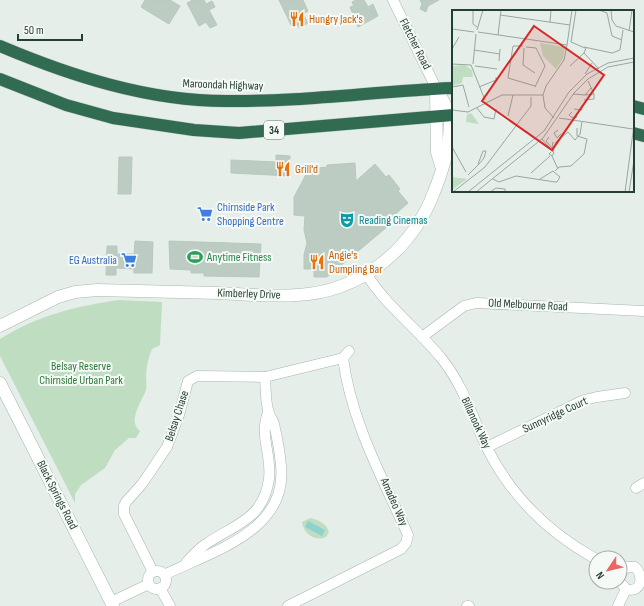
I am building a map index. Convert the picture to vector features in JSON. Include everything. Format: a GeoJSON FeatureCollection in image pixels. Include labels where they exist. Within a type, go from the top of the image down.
{"type":"FeatureCollection","features":[{"type":"Feature","properties":{"kind":"highway","name":"Maroondah Highway"},"geometry":{"type":"LineString","coordinates":[[0,46],[63,70],[137,91],[198,100],[259,101],[452,88]]}},
{"type":"Feature","properties":{"kind":"highway","name":"34"},"geometry":{"type":"LineString","coordinates":[[0,78],[66,104],[113,118],[194,130],[239,133],[451,115]]}},
{"type":"Feature","properties":{"kind":"highway"},"geometry":{"type":"LineString","coordinates":[[634,106],[644,109]]}},
{"type":"Feature","properties":{"kind":"highway"},"geometry":{"type":"LineString","coordinates":[[634,134],[644,136]]}},
{"type":"Feature","properties":{"kind":"main road","name":"Kimberley Drive"},"geometry":{"type":"LineString","coordinates":[[0,326],[48,302],[75,292],[97,290],[297,296],[335,288],[367,275],[388,259],[418,227],[428,208],[441,166],[447,156],[450,140],[451,115],[436,88]]}},
{"type":"Feature","properties":{"kind":"main road"},"geometry":{"type":"LineString","coordinates":[[436,88],[436,152],[441,166]]}},
{"type":"Feature","properties":{"kind":"main road","name":"Black Springs Road"},"geometry":{"type":"LineString","coordinates":[[0,383],[112,604]]}},
{"type":"Feature","properties":{"kind":"street","name":"Fletcher Road"},"geometry":{"type":"LineString","coordinates":[[393,0],[436,88]]}},
{"type":"Feature","properties":{"kind":"street","name":"Billanook Way"},"geometry":{"type":"LineString","coordinates":[[367,275],[386,301],[442,359],[452,374],[487,447],[507,480],[532,512],[552,530],[572,545],[588,554]]}},
{"type":"Feature","properties":{"kind":"street","name":"Old Melbourne Road"},"geometry":{"type":"LineString","coordinates":[[422,337],[464,306],[476,303],[644,311]]}},
{"type":"Feature","properties":{"kind":"street","name":"Belsay Chase"},"geometry":{"type":"LineString","coordinates":[[153,572],[124,514],[124,506],[153,470],[167,447],[179,415],[188,381],[197,376],[265,377],[346,354]]}},
{"type":"Feature","properties":{"kind":"street","name":"Amadeo Way"},"geometry":{"type":"LineString","coordinates":[[288,606],[401,549],[408,535],[356,418],[350,395],[346,354]]}},
{"type":"Feature","properties":{"kind":"street"},"geometry":{"type":"LineString","coordinates":[[164,575],[185,564],[197,550],[206,543],[242,524],[251,517],[262,502],[267,490],[269,477],[269,465],[264,432],[264,423],[268,412],[265,377]]}},
{"type":"Feature","properties":{"kind":"street","name":"Sunnyridge Court"},"geometry":{"type":"LineString","coordinates":[[487,447],[584,400],[625,393]]}},
{"type":"Feature","properties":{"kind":"street"},"geometry":{"type":"LineString","coordinates":[[628,567],[635,567],[642,572],[644,580],[637,589],[628,583]]}},
{"type":"Feature","properties":{"kind":"street"},"geometry":{"type":"LineString","coordinates":[[153,572],[160,572],[164,575],[165,583],[160,588],[153,588],[149,584],[148,577],[153,572]]}},
{"type":"Feature","properties":{"kind":"street"},"geometry":{"type":"LineString","coordinates":[[112,604],[149,584]]}},
{"type":"Feature","properties":{"kind":"street"},"geometry":{"type":"LineString","coordinates":[[160,588],[170,606]]}},
{"type":"Feature","properties":{"kind":"street"},"geometry":{"type":"LineString","coordinates":[[618,606],[620,590]]}},
{"type":"Feature","properties":{"kind":"green space","name":"Belsay Reserve Chirnside Urban Park"},"geometry":{"type":"Polygon","coordinates":[[[118,300],[162,302],[160,345],[152,349],[149,356],[146,374],[146,390],[135,417],[136,427],[140,431],[136,438],[129,438],[115,450],[105,468],[81,485],[75,494],[75,503],[0,356],[0,339],[29,324],[57,313],[118,300]]]}},
{"type":"Feature","properties":{"kind":"green space"},"geometry":{"type":"Polygon","coordinates":[[[310,518],[319,521],[326,526],[329,532],[326,537],[314,538],[307,533],[302,522],[310,518]]]}},
{"type":"Feature","properties":{"kind":"water"},"geometry":{"type":"Polygon","coordinates":[[[308,521],[325,530],[322,536],[305,527],[308,521]]]}},
{"type":"Feature","properties":{"kind":"building"},"geometry":{"type":"Polygon","coordinates":[[[145,0],[170,0],[180,6],[169,24],[141,7],[145,0]]]}},
{"type":"Feature","properties":{"kind":"building"},"geometry":{"type":"Polygon","coordinates":[[[193,0],[204,0],[206,4],[212,1],[215,7],[209,10],[217,25],[210,28],[206,22],[199,26],[187,3],[193,0]]]}},
{"type":"Feature","properties":{"kind":"building","name":"Hungry Jack's"},"geometry":{"type":"Polygon","coordinates":[[[279,0],[303,0],[308,11],[303,14],[308,23],[299,28],[297,24],[292,27],[279,0]]]}},
{"type":"Feature","properties":{"kind":"building"},"geometry":{"type":"Polygon","coordinates":[[[356,0],[364,0],[368,7],[373,4],[378,16],[358,27],[350,7],[354,6],[352,2],[356,0]]]}},
{"type":"Feature","properties":{"kind":"building"},"geometry":{"type":"Polygon","coordinates":[[[420,0],[439,0],[428,6],[426,12],[420,9],[422,4],[420,0]]]}},
{"type":"Feature","properties":{"kind":"building"},"geometry":{"type":"Polygon","coordinates":[[[276,155],[290,156],[290,176],[231,173],[231,160],[276,162],[276,155]]]}},
{"type":"Feature","properties":{"kind":"building"},"geometry":{"type":"Polygon","coordinates":[[[119,157],[132,157],[131,194],[118,194],[119,157]]]}},
{"type":"Feature","properties":{"kind":"building","name":"Reading Cinemas"},"geometry":{"type":"Polygon","coordinates":[[[355,163],[356,181],[375,164],[386,177],[389,175],[400,189],[398,191],[408,203],[384,224],[387,227],[327,277],[314,277],[314,269],[304,269],[304,255],[307,243],[304,230],[305,216],[294,215],[294,197],[309,169],[327,167],[327,165],[355,163]]]}},
{"type":"Feature","properties":{"kind":"building"},"geometry":{"type":"Polygon","coordinates":[[[135,241],[153,242],[152,273],[134,273],[134,269],[116,268],[116,275],[106,275],[107,246],[117,246],[117,254],[134,254],[135,241]]]}},
{"type":"Feature","properties":{"kind":"building"},"geometry":{"type":"Polygon","coordinates":[[[169,241],[261,244],[259,277],[204,276],[204,273],[191,273],[191,270],[170,269],[169,241]]]}},
{"type":"Feature","properties":{"kind":"place","name":"Hungry Jack's"},"geometry":{"type":"Point","coordinates":[297,19]}},
{"type":"Feature","properties":{"kind":"place","name":"Grill'd"},"geometry":{"type":"Point","coordinates":[283,169]}},
{"type":"Feature","properties":{"kind":"place","name":"Chirnside Park Shopping Centre"},"geometry":{"type":"Point","coordinates":[205,214]}},
{"type":"Feature","properties":{"kind":"place","name":"Reading Cinemas"},"geometry":{"type":"Point","coordinates":[347,220]}},
{"type":"Feature","properties":{"kind":"place","name":"Anytime Fitness"},"geometry":{"type":"Point","coordinates":[195,257]}},
{"type":"Feature","properties":{"kind":"place","name":"EG Australia"},"geometry":{"type":"Point","coordinates":[129,260]}},
{"type":"Feature","properties":{"kind":"place","name":"Angie's Dumpling Bar"},"geometry":{"type":"Point","coordinates":[317,262]}}]}
